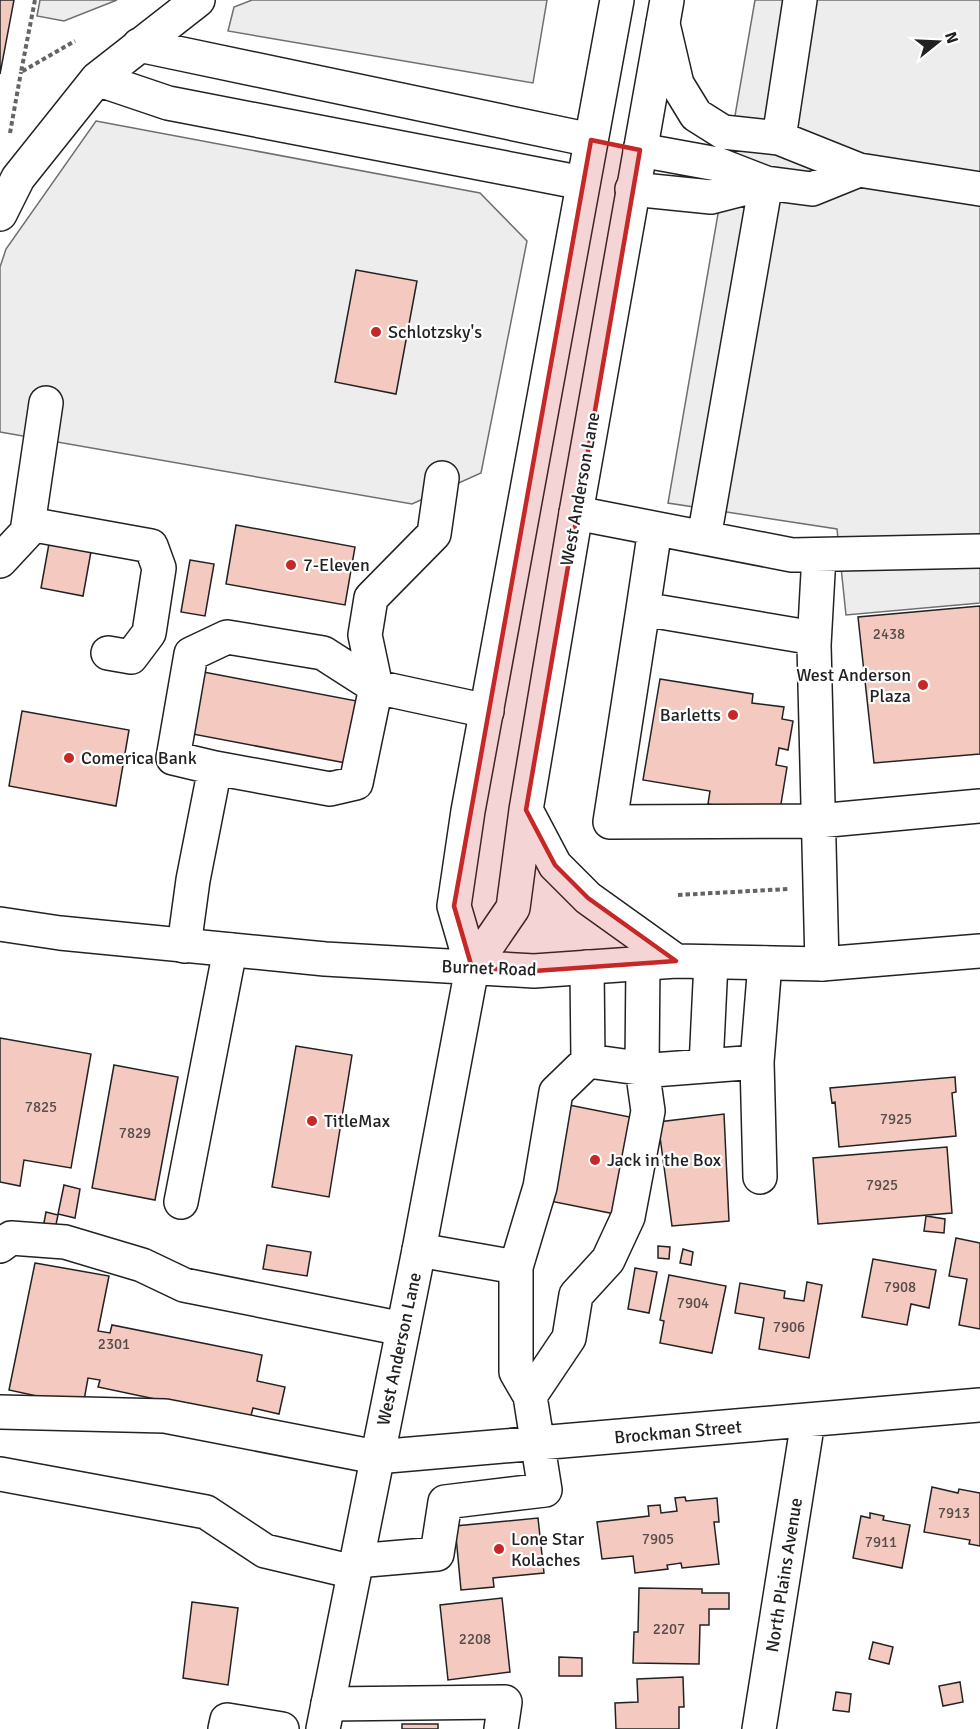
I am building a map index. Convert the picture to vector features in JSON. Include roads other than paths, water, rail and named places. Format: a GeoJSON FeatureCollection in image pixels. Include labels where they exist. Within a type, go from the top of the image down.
{"type":"FeatureCollection","features":[{"type":"Feature","properties":{"kind":"main road"},"geometry":{"type":"LineString","coordinates":[[0,214],[18,178],[97,79],[198,0]]}},
{"type":"Feature","properties":{"kind":"main road","name":"West Anderson Lane"},"geometry":{"type":"LineString","coordinates":[[472,968],[454,906],[486,711],[616,0]]}},
{"type":"Feature","properties":{"kind":"main road"},"geometry":{"type":"LineString","coordinates":[[779,138],[800,0]]}},
{"type":"Feature","properties":{"kind":"main road"},"geometry":{"type":"LineString","coordinates":[[665,12],[677,84],[696,115],[723,132],[779,138],[859,170],[980,189]]}},
{"type":"Feature","properties":{"kind":"main road","name":"West Anderson Lane"},"geometry":{"type":"LineString","coordinates":[[326,1717],[419,1250],[472,968],[513,908],[526,810],[576,513],[665,12]]}},
{"type":"Feature","properties":{"kind":"main road"},"geometry":{"type":"LineString","coordinates":[[139,45],[591,140],[717,164],[766,183],[812,189],[859,170]]}},
{"type":"Feature","properties":{"kind":"main road"},"geometry":{"type":"LineString","coordinates":[[97,79],[168,103],[583,183],[711,197],[766,183]]}},
{"type":"Feature","properties":{"kind":"main road"},"geometry":{"type":"LineString","coordinates":[[704,538],[766,183]]}},
{"type":"Feature","properties":{"kind":"main road"},"geometry":{"type":"LineString","coordinates":[[0,561],[27,532],[46,403]]}},
{"type":"Feature","properties":{"kind":"main road"},"geometry":{"type":"LineString","coordinates":[[442,478],[434,534],[372,598],[365,636],[376,687],[356,783],[330,789],[173,758],[191,654],[226,637],[323,652],[376,687],[486,711]]}},
{"type":"Feature","properties":{"kind":"main road"},"geometry":{"type":"LineString","coordinates":[[576,513],[792,555],[980,551]]}},
{"type":"Feature","properties":{"kind":"main road"},"geometry":{"type":"LineString","coordinates":[[29,524],[151,546],[159,568],[149,633],[131,657],[108,653]]}},
{"type":"Feature","properties":{"kind":"main road"},"geometry":{"type":"LineString","coordinates":[[655,529],[610,822],[818,821],[980,806]]}},
{"type":"Feature","properties":{"kind":"main road"},"geometry":{"type":"LineString","coordinates":[[819,555],[814,638],[822,964]]}},
{"type":"Feature","properties":{"kind":"main road"},"geometry":{"type":"LineString","coordinates":[[643,609],[814,638]]}},
{"type":"Feature","properties":{"kind":"main road"},"geometry":{"type":"LineString","coordinates":[[184,946],[193,879],[215,768]]}},
{"type":"Feature","properties":{"kind":"main road"},"geometry":{"type":"LineString","coordinates":[[526,810],[555,865],[588,898],[676,961]]}},
{"type":"Feature","properties":{"kind":"main road","name":"Burnet Road"},"geometry":{"type":"LineString","coordinates":[[0,924],[184,946],[534,971],[676,961],[822,964],[980,951]]}},
{"type":"Feature","properties":{"kind":"main road"},"geometry":{"type":"LineString","coordinates":[[181,1202],[230,950]]}},
{"type":"Feature","properties":{"kind":"main road"},"geometry":{"type":"LineString","coordinates":[[705,1066],[711,962]]}},
{"type":"Feature","properties":{"kind":"main road"},"geometry":{"type":"LineString","coordinates":[[530,1396],[569,1338],[576,1295],[608,1260],[628,1217],[648,1111],[642,1068],[643,963]]}},
{"type":"Feature","properties":{"kind":"main road"},"geometry":{"type":"LineString","coordinates":[[760,1178],[758,1062],[765,963]]}},
{"type":"Feature","properties":{"kind":"main road"},"geometry":{"type":"LineString","coordinates":[[0,1474],[206,1512],[265,1551],[355,1567],[437,1554],[445,1502],[545,1490],[530,1396],[516,1372],[516,1267],[540,1187],[556,1092],[588,1061],[587,967]]}},
{"type":"Feature","properties":{"kind":"main road"},"geometry":{"type":"LineString","coordinates":[[588,1061],[642,1068],[758,1062]]}},
{"type":"Feature","properties":{"kind":"main road"},"geometry":{"type":"LineString","coordinates":[[0,1246],[11,1238],[65,1242],[142,1265],[184,1285],[403,1329]]}},
{"type":"Feature","properties":{"kind":"main road"},"geometry":{"type":"LineString","coordinates":[[419,1250],[516,1267]]}},
{"type":"Feature","properties":{"kind":"main road","name":"Brockman Street"},"geometry":{"type":"LineString","coordinates":[[0,1412],[165,1416],[376,1457],[980,1405]]}},
{"type":"Feature","properties":{"kind":"main road","name":"North Plains Avenue"},"geometry":{"type":"LineString","coordinates":[[759,1729],[808,1421]]}},
{"type":"Feature","properties":{"kind":"main road"},"geometry":{"type":"LineString","coordinates":[[326,1717],[505,1702],[501,1729]]}},
{"type":"Feature","properties":{"kind":"main road"},"geometry":{"type":"LineString","coordinates":[[225,1729],[227,1720],[282,1729]]}},
{"type":"Feature","properties":{"kind":"place","name":"Schlotzsky's"},"geometry":{"type":"Point","coordinates":[376,332]}},
{"type":"Feature","properties":{"kind":"place","name":"7-Eleven"},"geometry":{"type":"Point","coordinates":[291,565]}},
{"type":"Feature","properties":{"kind":"place","name":"West Anderson Plaza"},"geometry":{"type":"Point","coordinates":[923,685]}},
{"type":"Feature","properties":{"kind":"place","name":"Barletts"},"geometry":{"type":"Point","coordinates":[733,715]}},
{"type":"Feature","properties":{"kind":"place","name":"Comerica Bank"},"geometry":{"type":"Point","coordinates":[69,758]}},
{"type":"Feature","properties":{"kind":"place","name":"TitleMax"},"geometry":{"type":"Point","coordinates":[312,1121]}},
{"type":"Feature","properties":{"kind":"place","name":"Jack in the Box"},"geometry":{"type":"Point","coordinates":[595,1160]}},
{"type":"Feature","properties":{"kind":"place","name":"Lone Star Kolaches"},"geometry":{"type":"Point","coordinates":[499,1549]}}]}
